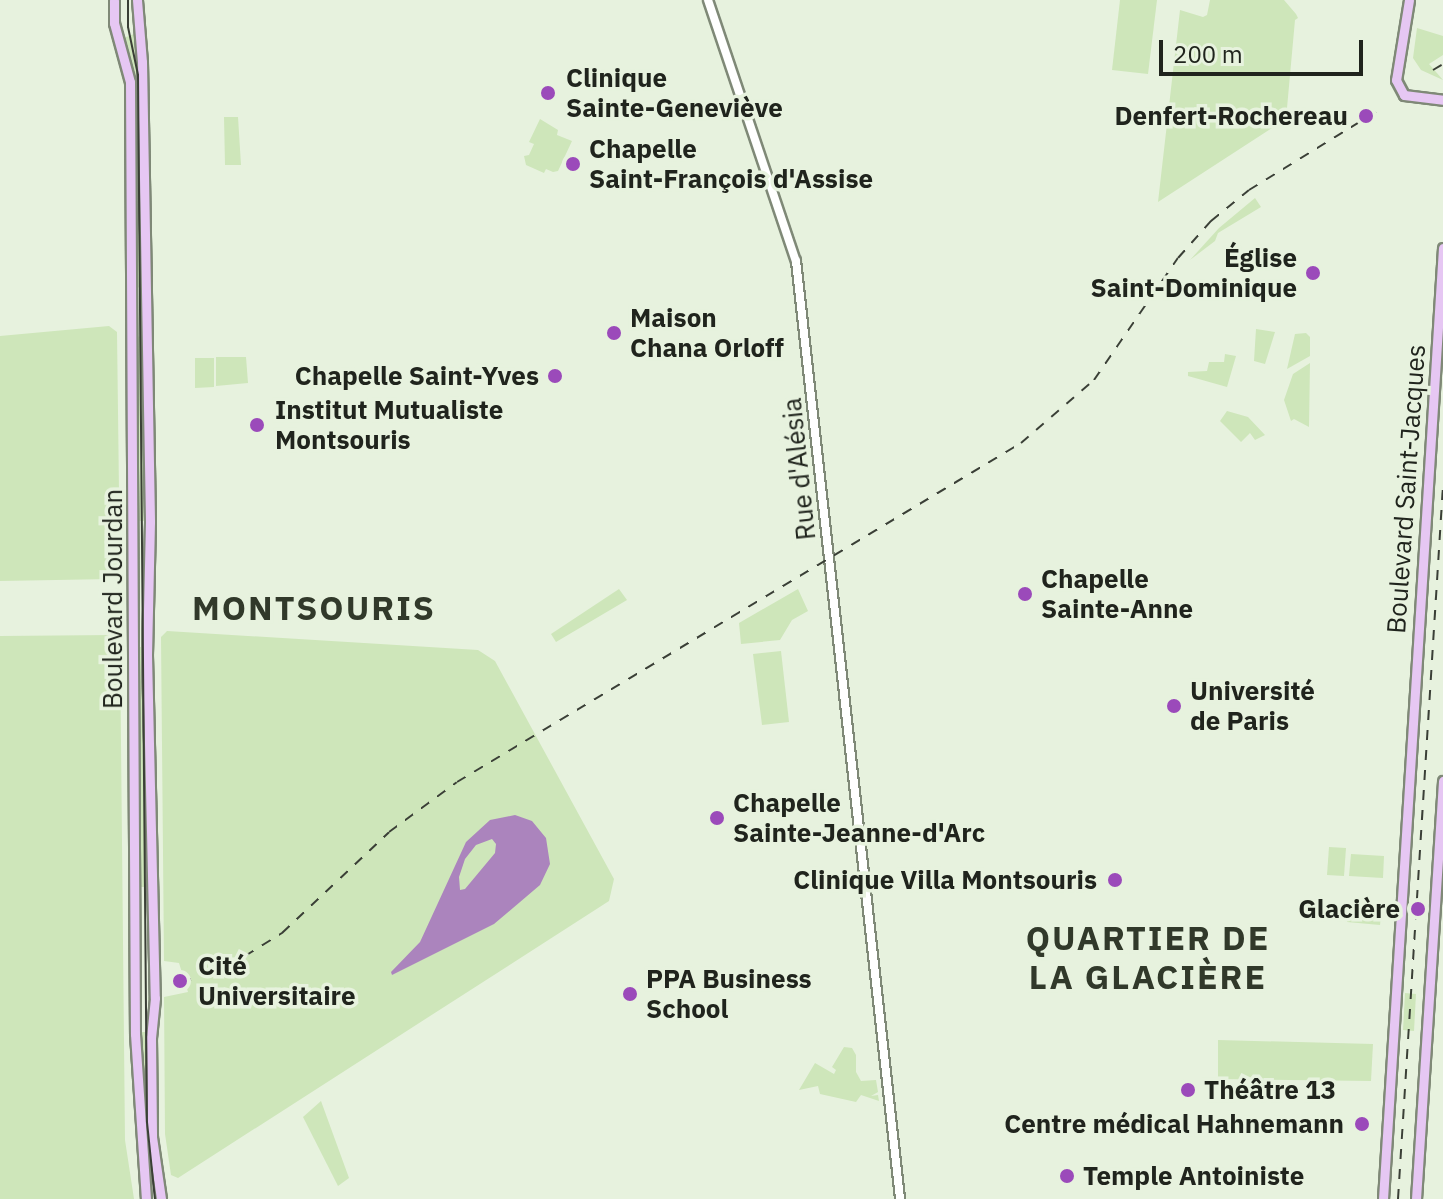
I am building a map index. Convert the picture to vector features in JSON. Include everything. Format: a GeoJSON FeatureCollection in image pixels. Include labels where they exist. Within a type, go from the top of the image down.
{"type":"FeatureCollection","features":[{"type":"Feature","properties":{"kind":"main road","name":"Boulevard Jourdan"},"geometry":{"type":"LineString","coordinates":[[114,0],[114,23],[130,82],[134,997],[139,1138],[146,1199]]}},
{"type":"Feature","properties":{"kind":"main road","name":"Boulevard Jourdan"},"geometry":{"type":"LineString","coordinates":[[137,0],[142,62],[150,522],[147,655],[155,998],[151,1038],[152,1137],[161,1199]]}},
{"type":"Feature","properties":{"kind":"main road","name":"Rue d'Alésia"},"geometry":{"type":"LineString","coordinates":[[708,0],[796,261],[900,1199]]}},
{"type":"Feature","properties":{"kind":"main road"},"geometry":{"type":"LineString","coordinates":[[1406,1],[1396,80],[1404,95],[1443,100]]}},
{"type":"Feature","properties":{"kind":"main road","name":"Boulevard Saint-Jacques"},"geometry":{"type":"LineString","coordinates":[[1383,1199],[1443,248]]}},
{"type":"Feature","properties":{"kind":"main road"},"geometry":{"type":"LineString","coordinates":[[1416,1199],[1443,781]]}},
{"type":"Feature","properties":{"kind":"green space"},"geometry":{"type":"Polygon","coordinates":[[[1120,0],[1157,0],[1148,74],[1112,70],[1120,0]]]}},
{"type":"Feature","properties":{"kind":"green space"},"geometry":{"type":"Polygon","coordinates":[[[1210,0],[1284,0],[1296,14],[1286,119],[1158,202],[1180,10],[1203,17],[1207,15],[1210,0]]]}},
{"type":"Feature","properties":{"kind":"green space"},"geometry":{"type":"Polygon","coordinates":[[[1417,28],[1443,36],[1443,55],[1429,64],[1443,80],[1421,70],[1413,58],[1417,28]]]}},
{"type":"Feature","properties":{"kind":"green space"},"geometry":{"type":"Polygon","coordinates":[[[134,34],[138,57],[141,197],[134,197],[132,80],[121,39],[134,34]]]}},
{"type":"Feature","properties":{"kind":"green space"},"geometry":{"type":"Polygon","coordinates":[[[224,117],[238,117],[241,165],[225,165],[224,117]]]}},
{"type":"Feature","properties":{"kind":"green space"},"geometry":{"type":"Polygon","coordinates":[[[540,119],[558,130],[557,135],[572,141],[558,171],[546,169],[544,173],[526,165],[524,156],[529,155],[534,144],[529,142],[540,119]]]}},
{"type":"Feature","properties":{"kind":"green space"},"geometry":{"type":"Polygon","coordinates":[[[1255,198],[1261,207],[1218,233],[1215,241],[1190,260],[1219,228],[1255,198]]]}},
{"type":"Feature","properties":{"kind":"green space"},"geometry":{"type":"Polygon","coordinates":[[[134,208],[141,208],[142,287],[134,288],[134,208]]]}},
{"type":"Feature","properties":{"kind":"green space"},"geometry":{"type":"Polygon","coordinates":[[[109,326],[117,332],[120,572],[112,579],[0,581],[0,336],[109,326]]]}},
{"type":"Feature","properties":{"kind":"green space"},"geometry":{"type":"Polygon","coordinates":[[[1256,329],[1275,332],[1265,364],[1254,361],[1256,329]]]}},
{"type":"Feature","properties":{"kind":"green space"},"geometry":{"type":"Polygon","coordinates":[[[1306,333],[1310,337],[1310,356],[1287,369],[1295,334],[1306,333]]]}},
{"type":"Feature","properties":{"kind":"green space"},"geometry":{"type":"Polygon","coordinates":[[[143,336],[147,521],[133,521],[135,337],[143,336]]]}},
{"type":"Feature","properties":{"kind":"green space"},"geometry":{"type":"Polygon","coordinates":[[[1225,354],[1236,356],[1227,387],[1188,376],[1188,372],[1207,371],[1209,362],[1224,362],[1225,354]]]}},
{"type":"Feature","properties":{"kind":"green space"},"geometry":{"type":"Polygon","coordinates":[[[216,357],[246,357],[248,383],[216,386],[216,357]]]}},
{"type":"Feature","properties":{"kind":"green space"},"geometry":{"type":"Polygon","coordinates":[[[195,358],[214,358],[214,387],[195,388],[195,358]]]}},
{"type":"Feature","properties":{"kind":"green space"},"geometry":{"type":"Polygon","coordinates":[[[1310,363],[1309,427],[1294,419],[1291,421],[1284,400],[1293,374],[1310,363]]]}},
{"type":"Feature","properties":{"kind":"green space"},"geometry":{"type":"Polygon","coordinates":[[[1227,411],[1248,417],[1265,435],[1255,440],[1250,433],[1241,442],[1220,421],[1227,411]]]}},
{"type":"Feature","properties":{"kind":"green space"},"geometry":{"type":"Polygon","coordinates":[[[619,589],[627,600],[556,642],[551,634],[619,589]]]}},
{"type":"Feature","properties":{"kind":"green space"},"geometry":{"type":"Polygon","coordinates":[[[798,589],[808,611],[792,620],[780,640],[741,644],[739,623],[798,589]]]}},
{"type":"Feature","properties":{"kind":"green space"},"geometry":{"type":"Polygon","coordinates":[[[167,631],[478,650],[495,661],[614,879],[609,901],[178,1178],[171,1175],[165,1134],[164,997],[188,992],[179,963],[164,961],[161,637],[167,631]]]}},
{"type":"Feature","properties":{"kind":"green space"},"geometry":{"type":"Polygon","coordinates":[[[113,635],[120,642],[125,1140],[134,1199],[0,1199],[0,636],[113,635]]]}},
{"type":"Feature","properties":{"kind":"green space"},"geometry":{"type":"Polygon","coordinates":[[[138,647],[144,647],[146,847],[151,883],[147,883],[147,887],[140,887],[138,647]]]}},
{"type":"Feature","properties":{"kind":"green space"},"geometry":{"type":"Polygon","coordinates":[[[781,651],[789,722],[762,725],[753,654],[781,651]]]}},
{"type":"Feature","properties":{"kind":"green space"},"geometry":{"type":"Polygon","coordinates":[[[1329,847],[1346,848],[1344,876],[1327,875],[1329,847]]]}},
{"type":"Feature","properties":{"kind":"green space"},"geometry":{"type":"Polygon","coordinates":[[[1351,854],[1384,856],[1383,878],[1349,876],[1351,854]]]}},
{"type":"Feature","properties":{"kind":"green space"},"geometry":{"type":"Polygon","coordinates":[[[1348,902],[1382,905],[1380,925],[1347,922],[1348,902]]]}},
{"type":"Feature","properties":{"kind":"green space"},"geometry":{"type":"Polygon","coordinates":[[[1405,993],[1416,994],[1414,1031],[1403,1030],[1405,993]]]}},
{"type":"Feature","properties":{"kind":"green space"},"geometry":{"type":"Polygon","coordinates":[[[148,997],[152,997],[153,1174],[146,1175],[137,1032],[148,1032],[148,997]]]}},
{"type":"Feature","properties":{"kind":"green space"},"geometry":{"type":"Polygon","coordinates":[[[1218,1040],[1373,1044],[1371,1081],[1218,1079],[1218,1040]]]}},
{"type":"Feature","properties":{"kind":"green space"},"geometry":{"type":"Polygon","coordinates":[[[844,1047],[852,1048],[856,1055],[856,1072],[861,1081],[876,1080],[878,1092],[871,1096],[878,1095],[879,1101],[861,1095],[856,1102],[820,1094],[818,1086],[799,1090],[815,1063],[834,1074],[836,1070],[832,1067],[844,1047]]]}},
{"type":"Feature","properties":{"kind":"green space"},"geometry":{"type":"Polygon","coordinates":[[[321,1101],[349,1178],[338,1186],[303,1117],[321,1101]]]}},
{"type":"Feature","properties":{"kind":"shaded area"},"geometry":{"type":"Polygon","coordinates":[[[515,815],[532,821],[546,838],[550,864],[540,885],[494,924],[392,975],[391,972],[420,942],[466,842],[490,820],[515,815]],[[492,839],[476,845],[465,859],[459,877],[460,890],[465,889],[495,853],[496,844],[492,839]]]}},
{"type":"Feature","properties":{"kind":"tram line"},"geometry":{"type":"LineString","coordinates":[[128,0],[128,27],[138,75],[147,1122],[155,1199]]}},
{"type":"Feature","properties":{"kind":"railway"},"geometry":{"type":"LineString","coordinates":[[1433,70],[1443,64]]}},
{"type":"Feature","properties":{"kind":"railway"},"geometry":{"type":"LineString","coordinates":[[182,983],[245,956],[282,933],[389,832],[457,782],[1021,443],[1094,380],[1178,258],[1211,221],[1249,190],[1376,112]]}},
{"type":"Feature","properties":{"kind":"railway"},"geometry":{"type":"LineString","coordinates":[[1398,1199],[1443,486]]}},
{"type":"Feature","properties":{"kind":"place","name":"Clinique Sainte-Geneviève"},"geometry":{"type":"Point","coordinates":[548,93]}},
{"type":"Feature","properties":{"kind":"place","name":"Denfert-Rochereau"},"geometry":{"type":"Point","coordinates":[1366,116]}},
{"type":"Feature","properties":{"kind":"place","name":"Chapelle Saint-François d'Assise"},"geometry":{"type":"Point","coordinates":[573,164]}},
{"type":"Feature","properties":{"kind":"place","name":"Église Saint-Dominique"},"geometry":{"type":"Point","coordinates":[1313,273]}},
{"type":"Feature","properties":{"kind":"place","name":"Maison Chana Orloff"},"geometry":{"type":"Point","coordinates":[614,333]}},
{"type":"Feature","properties":{"kind":"place","name":"Chapelle Saint-Yves"},"geometry":{"type":"Point","coordinates":[555,376]}},
{"type":"Feature","properties":{"kind":"place","name":"Institut Mutualiste Montsouris"},"geometry":{"type":"Point","coordinates":[257,425]}},
{"type":"Feature","properties":{"kind":"place","name":"Chapelle Sainte-Anne"},"geometry":{"type":"Point","coordinates":[1025,594]}},
{"type":"Feature","properties":{"kind":"place","name":"Université de Paris"},"geometry":{"type":"Point","coordinates":[1174,706]}},
{"type":"Feature","properties":{"kind":"place","name":"Chapelle Sainte-Jeanne-d'Arc"},"geometry":{"type":"Point","coordinates":[717,818]}},
{"type":"Feature","properties":{"kind":"place","name":"Clinique Villa Montsouris"},"geometry":{"type":"Point","coordinates":[1115,880]}},
{"type":"Feature","properties":{"kind":"place","name":"Glacière"},"geometry":{"type":"Point","coordinates":[1418,909]}},
{"type":"Feature","properties":{"kind":"place","name":"Cité Universitaire"},"geometry":{"type":"Point","coordinates":[180,981]}},
{"type":"Feature","properties":{"kind":"place","name":"PPA Business School"},"geometry":{"type":"Point","coordinates":[630,994]}},
{"type":"Feature","properties":{"kind":"place","name":"Théâtre 13"},"geometry":{"type":"Point","coordinates":[1188,1090]}},
{"type":"Feature","properties":{"kind":"place","name":"Centre médical Hahnemann"},"geometry":{"type":"Point","coordinates":[1362,1124]}},
{"type":"Feature","properties":{"kind":"place","name":"Temple Antoiniste"},"geometry":{"type":"Point","coordinates":[1067,1176]}},
{"type":"Feature","properties":{"kind":"district","name":"MONTSOURIS"},"geometry":{"type":"Point","coordinates":[314,608]}},
{"type":"Feature","properties":{"kind":"district","name":"QUARTIER DE LA GLACIÈRE"},"geometry":{"type":"Point","coordinates":[1148,956]}}]}
